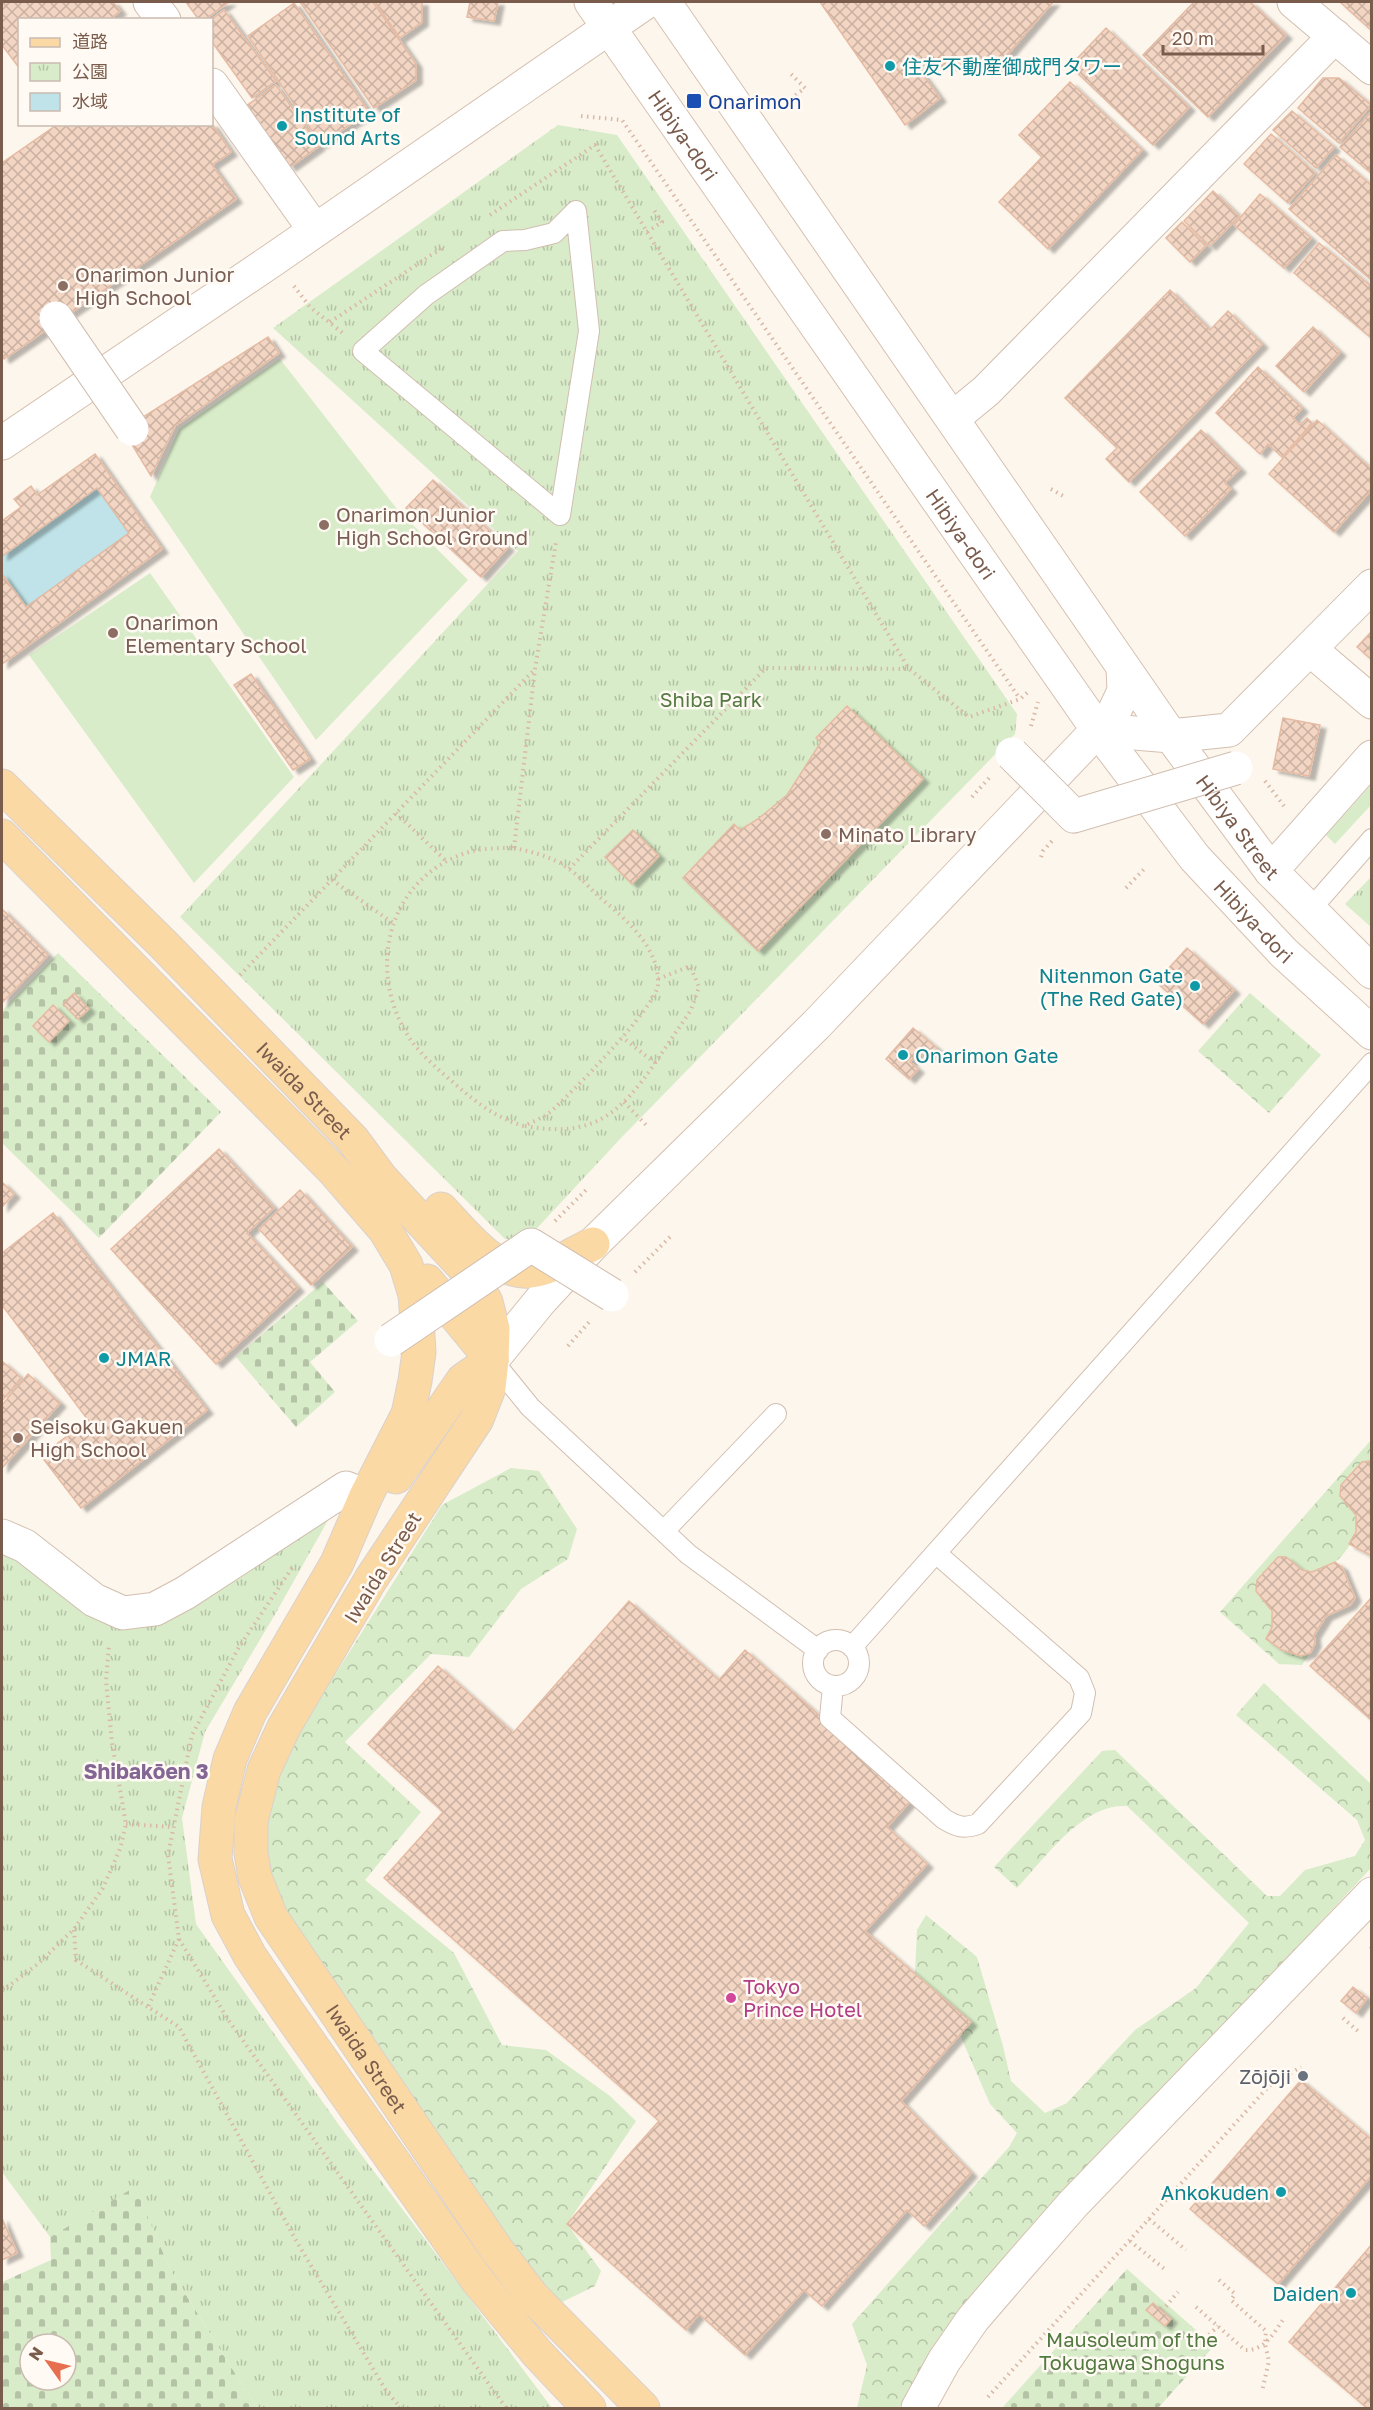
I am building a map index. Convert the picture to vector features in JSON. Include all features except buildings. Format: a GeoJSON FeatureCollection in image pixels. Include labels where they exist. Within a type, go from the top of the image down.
{"type":"FeatureCollection","features":[{"type":"Feature","properties":{"kind":"main road","name":"Iwaida Street"},"geometry":{"type":"LineString","coordinates":[[2,786],[164,945],[353,1140],[381,1179],[471,1275],[486,1302],[493,1329],[492,1360],[489,1388],[477,1419],[371,1579],[284,1727],[264,1770],[256,1796],[251,1821],[251,1852],[255,1877],[271,1917],[498,2250],[532,2297],[643,2409]]}},
{"type":"Feature","properties":{"kind":"main road","name":"Iwaida Street"},"geometry":{"type":"LineString","coordinates":[[2,837],[334,1171],[385,1230],[406,1265],[415,1295],[419,1353],[408,1414],[366,1496],[337,1563],[250,1712],[230,1759],[219,1807],[215,1859],[228,1915],[250,1956],[428,2213],[507,2317],[589,2409]]}},
{"type":"Feature","properties":{"kind":"main road"},"geometry":{"type":"LineString","coordinates":[[353,1140],[394,1162],[471,1240],[494,1260],[513,1270],[530,1271],[545,1268],[593,1244]]}},
{"type":"Feature","properties":{"kind":"main road"},"geometry":{"type":"LineString","coordinates":[[337,1563],[463,1380],[492,1360],[385,1230]]}},
{"type":"Feature","properties":{"kind":"street"},"geometry":{"type":"LineString","coordinates":[[150,2],[162,18]]}},
{"type":"Feature","properties":{"kind":"street"},"geometry":{"type":"LineString","coordinates":[[2,443],[274,259],[600,14],[646,2]]}},
{"type":"Feature","properties":{"kind":"street"},"geometry":{"type":"LineString","coordinates":[[492,1360],[541,1300],[593,1244],[816,1025],[1098,730],[1120,703],[1125,678],[1123,667],[664,2]]}},
{"type":"Feature","properties":{"kind":"street"},"geometry":{"type":"LineString","coordinates":[[1294,2],[1371,68]]}},
{"type":"Feature","properties":{"kind":"street","name":"Hibiya-dori"},"geometry":{"type":"LineString","coordinates":[[600,14],[1098,730],[1195,858],[1284,953],[1371,1033]]}},
{"type":"Feature","properties":{"kind":"street"},"geometry":{"type":"LineString","coordinates":[[953,418],[994,382],[1335,36]]}},
{"type":"Feature","properties":{"kind":"street"},"geometry":{"type":"LineString","coordinates":[[213,86],[314,229]]}},
{"type":"Feature","properties":{"kind":"street"},"geometry":{"type":"LineString","coordinates":[[56,318],[132,429]]}},
{"type":"Feature","properties":{"kind":"street"},"geometry":{"type":"LineString","coordinates":[[1098,730],[1171,736],[1230,730],[1311,650],[1371,586]]}},
{"type":"Feature","properties":{"kind":"street"},"geometry":{"type":"LineString","coordinates":[[1311,650],[1371,702]]}},
{"type":"Feature","properties":{"kind":"street","name":"Hibiya Street"},"geometry":{"type":"LineString","coordinates":[[1123,667],[1271,871],[1371,972]]}},
{"type":"Feature","properties":{"kind":"street"},"geometry":{"type":"LineString","coordinates":[[1021,742],[1074,816],[1236,768]]}},
{"type":"Feature","properties":{"kind":"street"},"geometry":{"type":"LineString","coordinates":[[1271,871],[1371,756]]}},
{"type":"Feature","properties":{"kind":"street"},"geometry":{"type":"LineString","coordinates":[[391,1340],[531,1245],[612,1295]]}},
{"type":"Feature","properties":{"kind":"street"},"geometry":{"type":"LineString","coordinates":[[2,1536],[25,1546],[94,1600],[123,1613],[154,1609],[185,1593],[346,1488],[366,1496]]}},
{"type":"Feature","properties":{"kind":"street"},"geometry":{"type":"LineString","coordinates":[[918,2409],[944,2361],[973,2319],[1074,2203],[1371,1894]]}},
{"type":"Feature","properties":{"kind":"lane"},"geometry":{"type":"LineString","coordinates":[[576,211],[589,331],[560,515],[363,351],[426,295],[496,245],[503,241],[541,237],[554,233],[576,211]]}},
{"type":"Feature","properties":{"kind":"lane"},"geometry":{"type":"LineString","coordinates":[[1309,911],[1371,839]]}},
{"type":"Feature","properties":{"kind":"lane"},"geometry":{"type":"LineString","coordinates":[[852,1647],[1371,1064]]}},
{"type":"Feature","properties":{"kind":"lane"},"geometry":{"type":"LineString","coordinates":[[492,1360],[530,1407],[688,1554],[818,1650]]}},
{"type":"Feature","properties":{"kind":"lane"},"geometry":{"type":"LineString","coordinates":[[664,1531],[776,1414]]}},
{"type":"Feature","properties":{"kind":"lane"},"geometry":{"type":"LineString","coordinates":[[833,1686],[830,1718],[957,1827],[978,1824],[1081,1713],[1085,1693],[1079,1678],[937,1554]]}},
{"type":"Feature","properties":{"kind":"lane"},"geometry":{"type":"LineString","coordinates":[[834,1640],[852,1647],[858,1659],[856,1673],[847,1683],[833,1686],[826,1684],[816,1675],[813,1662],[818,1650],[834,1640]]}},
{"type":"Feature","properties":{"kind":"path"},"geometry":{"type":"LineString","coordinates":[[781,106],[805,88],[790,73]]}},
{"type":"Feature","properties":{"kind":"path"},"geometry":{"type":"LineString","coordinates":[[581,116],[622,120],[1020,699]]}},
{"type":"Feature","properties":{"kind":"path"},"geometry":{"type":"LineString","coordinates":[[595,145],[909,669],[969,717],[1020,699],[1031,690],[1039,701],[1021,742]]}},
{"type":"Feature","properties":{"kind":"path"},"geometry":{"type":"LineString","coordinates":[[647,232],[662,222],[654,210]]}},
{"type":"Feature","properties":{"kind":"path"},"geometry":{"type":"LineString","coordinates":[[274,259],[310,307],[363,351]]}},
{"type":"Feature","properties":{"kind":"path"},"geometry":{"type":"LineString","coordinates":[[1051,489],[1065,497]]}},
{"type":"Feature","properties":{"kind":"path"},"geometry":{"type":"LineString","coordinates":[[514,848],[535,669],[560,515]]}},
{"type":"Feature","properties":{"kind":"path"},"geometry":{"type":"LineString","coordinates":[[569,869],[766,668],[909,669]]}},
{"type":"Feature","properties":{"kind":"path"},"geometry":{"type":"LineString","coordinates":[[233,982],[535,669]]}},
{"type":"Feature","properties":{"kind":"path"},"geometry":{"type":"LineString","coordinates":[[396,813],[446,861]]}},
{"type":"Feature","properties":{"kind":"path"},"geometry":{"type":"LineString","coordinates":[[525,1126],[548,1113],[646,1010],[658,987],[657,967],[646,943],[622,916],[569,869],[538,853],[514,848],[468,852],[446,861],[426,874],[407,897],[393,923],[385,961],[387,987],[410,1040],[445,1075],[485,1109],[504,1120],[525,1126],[550,1130],[572,1129],[604,1120],[624,1102],[642,1083],[691,1010],[699,987],[690,966],[658,979]]}},
{"type":"Feature","properties":{"kind":"path"},"geometry":{"type":"LineString","coordinates":[[1126,888],[1144,868]]}},
{"type":"Feature","properties":{"kind":"path"},"geometry":{"type":"LineString","coordinates":[[332,880],[393,923]]}},
{"type":"Feature","properties":{"kind":"path"},"geometry":{"type":"LineString","coordinates":[[622,1037],[655,1063]]}},
{"type":"Feature","properties":{"kind":"path"},"geometry":{"type":"LineString","coordinates":[[624,1102],[648,1127]]}},
{"type":"Feature","properties":{"kind":"path"},"geometry":{"type":"LineString","coordinates":[[531,1245],[586,1190]]}},
{"type":"Feature","properties":{"kind":"path"},"geometry":{"type":"LineString","coordinates":[[612,1295],[672,1235]]}},
{"type":"Feature","properties":{"kind":"path"},"geometry":{"type":"LineString","coordinates":[[2,1991],[39,1963],[74,1929],[103,1888],[120,1849],[126,1824],[112,1743],[106,1681],[107,1648],[123,1613]]}},
{"type":"Feature","properties":{"kind":"path"},"geometry":{"type":"LineString","coordinates":[[126,1824],[173,1827],[168,1856],[179,1939],[229,2021],[506,2409]]}},
{"type":"Feature","properties":{"kind":"path"},"geometry":{"type":"LineString","coordinates":[[74,1929],[76,1960],[179,2027],[298,2244],[387,2392],[401,2409]]}},
{"type":"Feature","properties":{"kind":"path"},"geometry":{"type":"LineString","coordinates":[[148,2007],[179,1939]]}},
{"type":"Feature","properties":{"kind":"path"},"geometry":{"type":"LineString","coordinates":[[1343,2018],[1359,2032]]}},
{"type":"Feature","properties":{"kind":"path"},"geometry":{"type":"LineString","coordinates":[[988,2397],[1269,2086],[1301,2067]]}},
{"type":"Feature","properties":{"kind":"path"},"geometry":{"type":"LineString","coordinates":[[1149,2218],[1186,2250]]}},
{"type":"Feature","properties":{"kind":"path"},"geometry":{"type":"LineString","coordinates":[[1130,2241],[1167,2271]]}},
{"type":"Feature","properties":{"kind":"path"},"geometry":{"type":"LineString","coordinates":[[1219,2280],[1235,2294],[1231,2300],[1266,2331],[1264,2344],[1269,2361],[1262,2391]]}},
{"type":"Feature","properties":{"kind":"path"},"geometry":{"type":"LineString","coordinates":[[1162,2311],[1178,2292]]}},
{"type":"Feature","properties":{"kind":"path"},"geometry":{"type":"LineString","coordinates":[[1196,2307],[1245,2350],[1253,2350],[1264,2344],[1284,2320]]}},
{"type":"Feature","properties":{"kind":"path"},"geometry":{"type":"LineString","coordinates":[[1209,2335],[1218,2326]]}},
{"type":"Feature","properties":{"kind":"green space","name":"Shiba Park"},"geometry":{"type":"Polygon","coordinates":[[[558,125],[617,135],[1017,714],[1015,734],[621,1138],[526,1240],[505,1239],[180,917],[518,551],[273,328],[558,125]]]}},
{"type":"Feature","properties":{"kind":"green space","name":"Onarimon Junior High School Ground"},"geometry":{"type":"Polygon","coordinates":[[[280,359],[397,509],[468,580],[316,740],[150,497],[179,429],[280,359]]]}},
{"type":"Feature","properties":{"kind":"green space"},"geometry":{"type":"Polygon","coordinates":[[[150,573],[294,777],[194,883],[29,655],[150,573]]]}},
{"type":"Feature","properties":{"kind":"green space"},"geometry":{"type":"Polygon","coordinates":[[[1371,785],[1371,805],[1335,844],[1326,835],[1371,785]]]}},
{"type":"Feature","properties":{"kind":"green space"},"geometry":{"type":"Polygon","coordinates":[[[1371,877],[1371,927],[1345,904],[1371,877]]]}},
{"type":"Feature","properties":{"kind":"green space"},"geometry":{"type":"Polygon","coordinates":[[[58,953],[221,1112],[99,1238],[2,1143],[2,1011],[58,953]]]}},
{"type":"Feature","properties":{"kind":"green space"},"geometry":{"type":"Polygon","coordinates":[[[1250,993],[1321,1055],[1269,1113],[1198,1051],[1250,993]]]}},
{"type":"Feature","properties":{"kind":"green space"},"geometry":{"type":"Polygon","coordinates":[[[323,1282],[358,1321],[310,1362],[335,1392],[296,1427],[236,1357],[323,1282]]]}},
{"type":"Feature","properties":{"kind":"green space"},"geometry":{"type":"Polygon","coordinates":[[[1371,1440],[1371,1463],[1362,1462],[1341,1485],[1340,1496],[1352,1509],[1356,1518],[1354,1536],[1343,1554],[1327,1568],[1309,1572],[1286,1557],[1278,1557],[1257,1580],[1256,1591],[1269,1608],[1273,1619],[1266,1639],[1292,1653],[1310,1653],[1302,1665],[1279,1664],[1220,1612],[1371,1440]]]}},
{"type":"Feature","properties":{"kind":"green space"},"geometry":{"type":"Polygon","coordinates":[[[511,1468],[539,1471],[577,1529],[568,1559],[521,1589],[469,1657],[431,1654],[345,1742],[421,1812],[365,1880],[454,1953],[502,2045],[546,2050],[610,2096],[636,2121],[567,2224],[601,2271],[595,2286],[556,2305],[523,2268],[287,1913],[261,1863],[266,1798],[294,1740],[442,1505],[511,1468]]]}},
{"type":"Feature","properties":{"kind":"green space"},"geometry":{"type":"Polygon","coordinates":[[[346,1488],[205,1732],[182,1818],[196,1924],[339,2125],[552,2408],[257,2408],[171,2271],[135,2187],[50,2237],[2,2172],[2,1536],[123,1613],[346,1488]]]}},
{"type":"Feature","properties":{"kind":"green space"},"geometry":{"type":"Polygon","coordinates":[[[1264,1683],[1371,1784],[1371,1868],[978,2289],[932,2351],[899,2408],[857,2408],[867,2365],[852,2324],[1009,2147],[1017,2133],[990,2104],[960,2035],[971,2022],[915,1973],[917,1930],[926,1915],[977,1957],[1011,2081],[1045,2113],[1067,2103],[1135,2030],[1196,1988],[1249,1923],[1127,1806],[1111,1807],[1095,1813],[1080,1823],[1053,1848],[1017,1888],[994,1867],[1102,1751],[1115,1750],[1267,1896],[1280,1896],[1305,1870],[1355,1856],[1365,1840],[1357,1820],[1236,1715],[1264,1683]]]}},
{"type":"Feature","properties":{"kind":"green space"},"geometry":{"type":"Polygon","coordinates":[[[135,2186],[171,2271],[257,2408],[2,2408],[2,2282],[51,2260],[50,2237],[135,2186]]]}},
{"type":"Feature","properties":{"kind":"green space","name":"Mausoleum of the Tokugawa Shoguns"},"geometry":{"type":"Polygon","coordinates":[[[1127,2269],[1214,2346],[1158,2408],[1002,2408],[1127,2269]]]}},
{"type":"Feature","properties":{"kind":"water"},"geometry":{"type":"Polygon","coordinates":[[[97,488],[129,533],[26,607],[2,574],[2,556],[97,488]]]}},
{"type":"Feature","properties":{"kind":"place","name":"住友不動産御成門タワー"},"geometry":{"type":"Point","coordinates":[890,66]}},
{"type":"Feature","properties":{"kind":"place","name":"Onarimon"},"geometry":{"type":"Point","coordinates":[694,101]}},
{"type":"Feature","properties":{"kind":"place","name":"Institute of Sound Arts"},"geometry":{"type":"Point","coordinates":[282,126]}},
{"type":"Feature","properties":{"kind":"place","name":"Onarimon Junior High School"},"geometry":{"type":"Point","coordinates":[63,286]}},
{"type":"Feature","properties":{"kind":"place","name":"Onarimon Junior High School Ground"},"geometry":{"type":"Point","coordinates":[324,525]}},
{"type":"Feature","properties":{"kind":"place","name":"Onarimon Elementary School"},"geometry":{"type":"Point","coordinates":[113,633]}},
{"type":"Feature","properties":{"kind":"place","name":"Minato Library"},"geometry":{"type":"Point","coordinates":[826,834]}},
{"type":"Feature","properties":{"kind":"place","name":"Nitenmon Gate (The Red Gate)"},"geometry":{"type":"Point","coordinates":[1195,986]}},
{"type":"Feature","properties":{"kind":"place","name":"Onarimon Gate"},"geometry":{"type":"Point","coordinates":[903,1055]}},
{"type":"Feature","properties":{"kind":"place","name":"JMAR"},"geometry":{"type":"Point","coordinates":[104,1358]}},
{"type":"Feature","properties":{"kind":"place","name":"Seisoku Gakuen High School"},"geometry":{"type":"Point","coordinates":[18,1438]}},
{"type":"Feature","properties":{"kind":"place","name":"Tokyo Prince Hotel"},"geometry":{"type":"Point","coordinates":[731,1998]}},
{"type":"Feature","properties":{"kind":"place","name":"Zōjōji"},"geometry":{"type":"Point","coordinates":[1303,2076]}},
{"type":"Feature","properties":{"kind":"place","name":"Ankokuden"},"geometry":{"type":"Point","coordinates":[1281,2192]}},
{"type":"Feature","properties":{"kind":"place","name":"Daiden"},"geometry":{"type":"Point","coordinates":[1351,2293]}},
{"type":"Feature","properties":{"kind":"district","name":"Shibakōen 3"},"geometry":{"type":"Point","coordinates":[146,1771]}}]}
